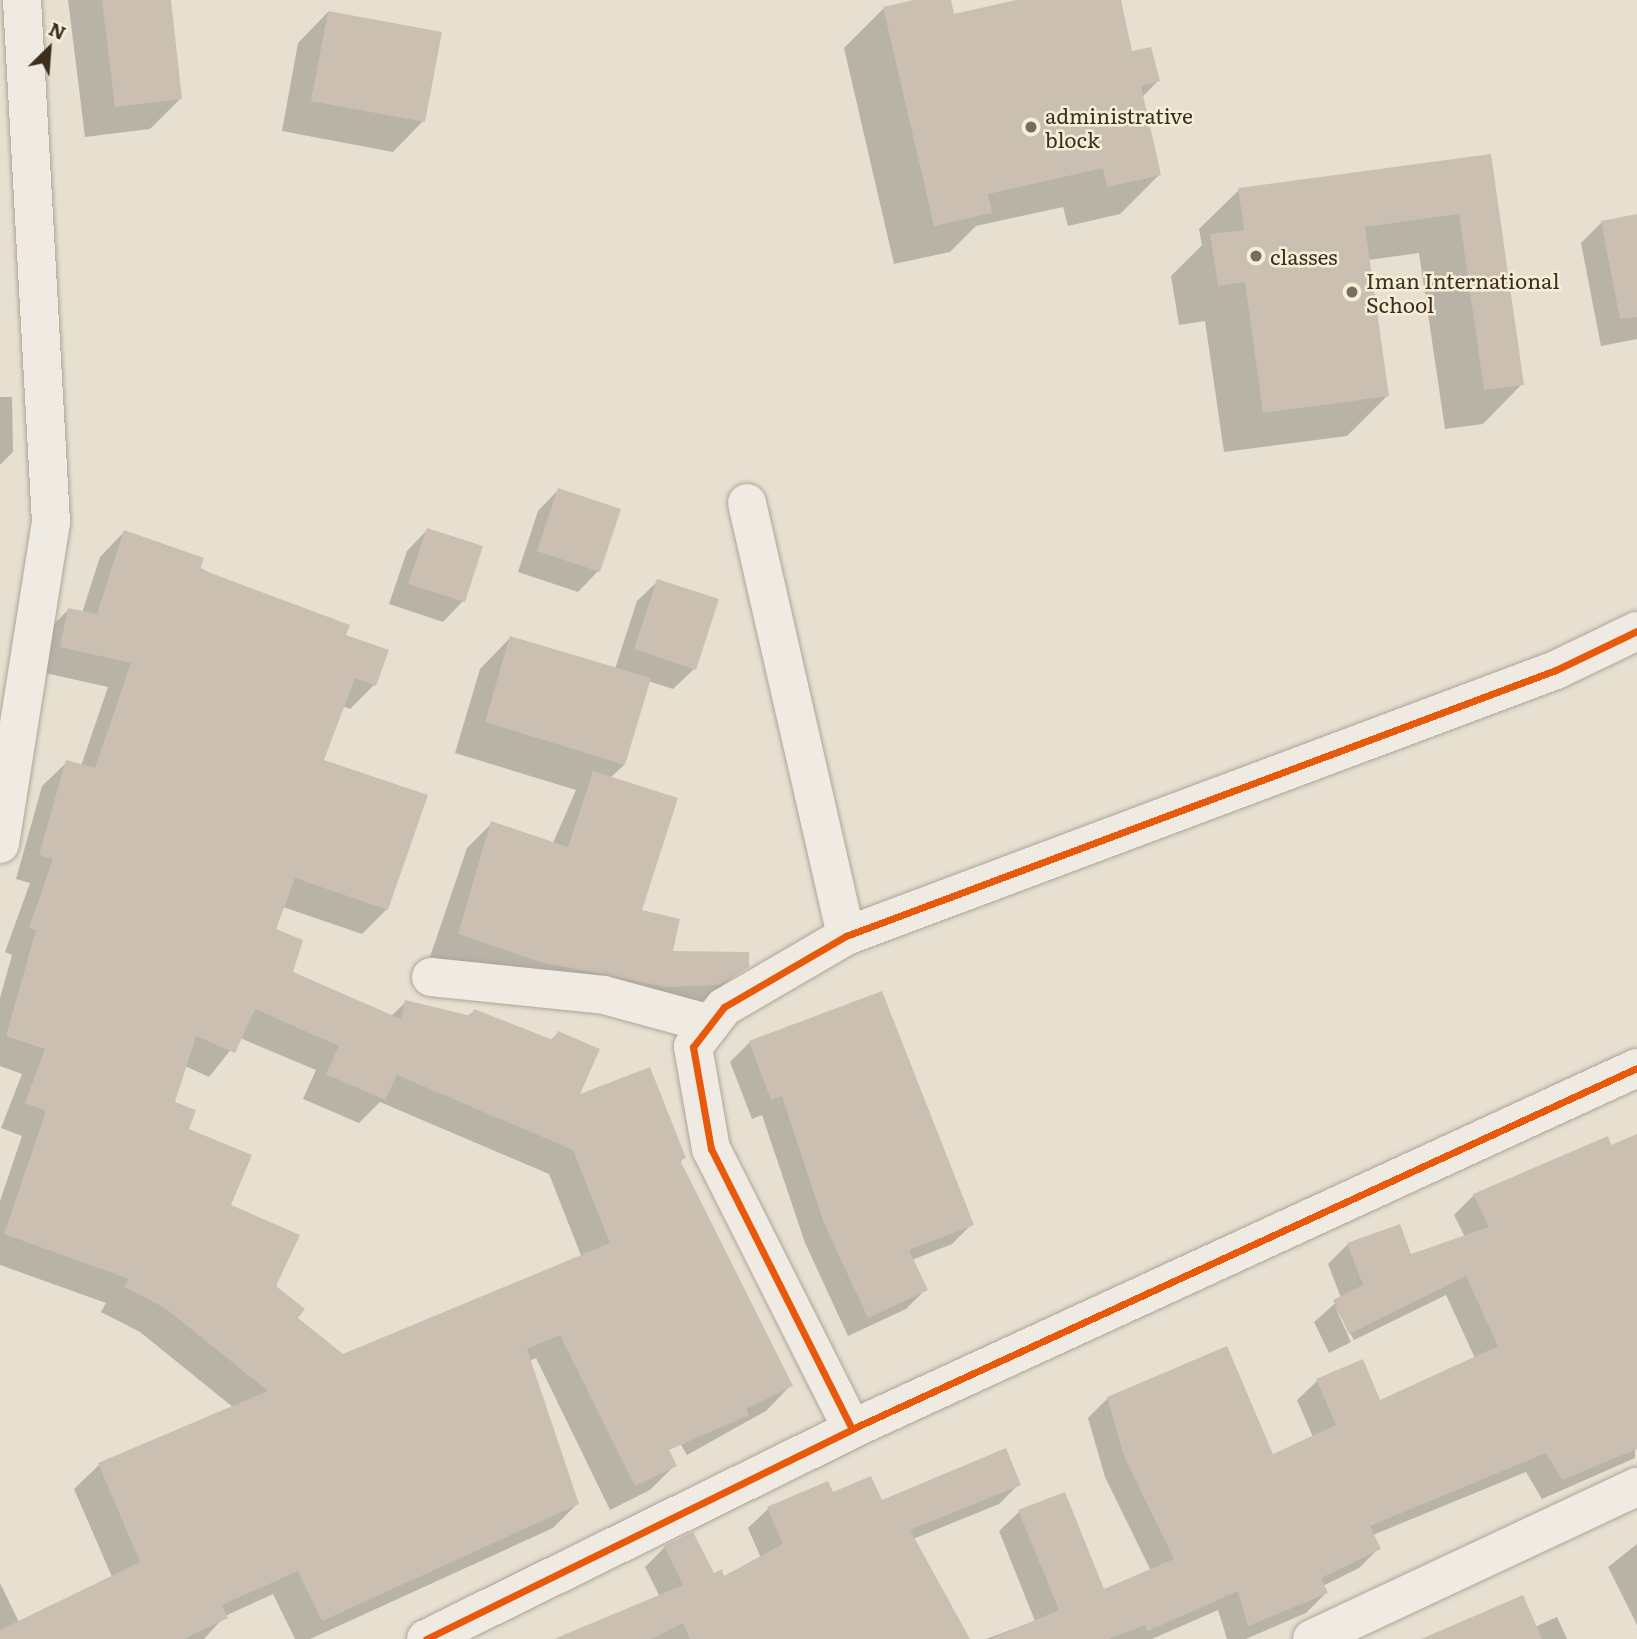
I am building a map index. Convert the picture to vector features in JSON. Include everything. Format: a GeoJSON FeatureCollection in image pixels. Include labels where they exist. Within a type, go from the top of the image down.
{"type":"FeatureCollection","features":[{"type":"Feature","properties":{"kind":"street"},"geometry":{"type":"LineString","coordinates":[[0,844],[51,522],[22,0]]}},
{"type":"Feature","properties":{"kind":"street"},"geometry":{"type":"LineString","coordinates":[[747,503],[846,936]]}},
{"type":"Feature","properties":{"kind":"street"},"geometry":{"type":"LineString","coordinates":[[852,1429],[711,1149],[693,1047],[724,1007],[846,936],[1556,670],[1637,631]]}},
{"type":"Feature","properties":{"kind":"street"},"geometry":{"type":"LineString","coordinates":[[431,976],[604,995],[711,1024]]}},
{"type":"Feature","properties":{"kind":"street"},"geometry":{"type":"LineString","coordinates":[[426,1639],[852,1429],[1637,1068]]}},
{"type":"Feature","properties":{"kind":"street"},"geometry":{"type":"LineString","coordinates":[[1312,1639],[1637,1488]]}},
{"type":"Feature","properties":{"kind":"building"},"geometry":{"type":"Polygon","coordinates":[[[102,0],[171,0],[182,99],[115,107],[102,0]]]}},
{"type":"Feature","properties":{"kind":"building","name":"administrative block"},"geometry":{"type":"Polygon","coordinates":[[[914,0],[951,0],[954,14],[1016,0],[1121,0],[1132,51],[1151,47],[1160,81],[1141,86],[1161,175],[1107,187],[1103,168],[988,194],[992,213],[934,226],[883,7],[914,0]]]}},
{"type":"Feature","properties":{"kind":"building"},"geometry":{"type":"Polygon","coordinates":[[[328,11],[442,32],[425,122],[311,101],[328,11]]]}},
{"type":"Feature","properties":{"kind":"building","name":"classes"},"geometry":{"type":"Polygon","coordinates":[[[1491,154],[1524,385],[1484,390],[1459,214],[1365,227],[1389,396],[1263,413],[1245,282],[1218,286],[1210,234],[1244,230],[1238,188],[1491,154]]]}},
{"type":"Feature","properties":{"kind":"building"},"geometry":{"type":"Polygon","coordinates":[[[1637,214],[1637,317],[1620,319],[1601,221],[1637,214]]]}},
{"type":"Feature","properties":{"kind":"building"},"geometry":{"type":"Polygon","coordinates":[[[558,488],[621,509],[600,572],[537,551],[558,488]]]}},
{"type":"Feature","properties":{"kind":"building"},"geometry":{"type":"Polygon","coordinates":[[[427,528],[483,546],[465,602],[408,584],[427,528]]]}},
{"type":"Feature","properties":{"kind":"building"},"geometry":{"type":"Polygon","coordinates":[[[124,530],[204,558],[200,569],[350,625],[346,635],[389,650],[376,686],[355,678],[324,760],[428,795],[388,910],[295,878],[276,929],[303,940],[293,972],[401,1019],[405,1000],[471,1016],[474,1009],[553,1040],[558,1031],[600,1049],[580,1094],[650,1067],[686,1158],[680,1160],[793,1386],[746,1409],[749,1415],[669,1450],[677,1466],[635,1486],[560,1335],[527,1349],[579,1504],[322,1621],[298,1571],[222,1605],[228,1618],[184,1639],[0,1639],[0,1630],[140,1562],[98,1463],[268,1391],[165,1308],[124,1287],[129,1279],[4,1234],[46,1111],[25,1103],[45,1049],[6,1036],[36,930],[29,928],[53,859],[39,855],[66,760],[95,768],[131,663],[60,647],[68,608],[97,614],[124,530]],[[255,1009],[235,1053],[196,1036],[175,1102],[196,1110],[189,1129],[252,1155],[231,1205],[300,1235],[276,1286],[305,1309],[298,1318],[343,1354],[610,1243],[573,1150],[397,1075],[385,1100],[326,1074],[339,1046],[255,1009]]]}},
{"type":"Feature","properties":{"kind":"building"},"geometry":{"type":"Polygon","coordinates":[[[657,579],[719,599],[696,670],[634,649],[657,579]]]}},
{"type":"Feature","properties":{"kind":"building"},"geometry":{"type":"Polygon","coordinates":[[[510,636],[651,678],[625,765],[485,722],[510,636]]]}},
{"type":"Feature","properties":{"kind":"building"},"geometry":{"type":"Polygon","coordinates":[[[593,771],[678,798],[642,910],[680,919],[673,951],[749,952],[749,967],[719,985],[665,987],[540,962],[458,934],[491,821],[568,847],[593,771]]]}},
{"type":"Feature","properties":{"kind":"building"},"geometry":{"type":"Polygon","coordinates":[[[882,991],[974,1225],[909,1250],[928,1290],[868,1318],[824,1223],[782,1096],[771,1100],[749,1041],[882,991]]]}},
{"type":"Feature","properties":{"kind":"building"},"geometry":{"type":"Polygon","coordinates":[[[1637,1134],[1637,1449],[1562,1480],[1546,1453],[1370,1526],[1381,1549],[1321,1578],[1328,1593],[1248,1626],[1238,1591],[1148,1631],[1145,1625],[1109,1639],[991,1639],[1059,1610],[1018,1510],[1065,1492],[1104,1589],[1174,1559],[1124,1456],[1107,1397],[1227,1346],[1273,1454],[1336,1425],[1316,1379],[1363,1359],[1380,1400],[1498,1346],[1466,1276],[1349,1334],[1333,1300],[1363,1285],[1347,1243],[1400,1224],[1411,1254],[1489,1227],[1473,1194],[1608,1136],[1611,1145],[1637,1134]]]}},
{"type":"Feature","properties":{"kind":"building"},"geometry":{"type":"Polygon","coordinates":[[[1006,1448],[1021,1485],[910,1530],[970,1639],[690,1639],[683,1623],[651,1639],[554,1639],[683,1585],[664,1546],[693,1532],[714,1573],[722,1569],[724,1576],[783,1544],[767,1507],[828,1481],[833,1492],[871,1476],[882,1500],[1006,1448]]]}},
{"type":"Feature","properties":{"kind":"building"},"geometry":{"type":"Polygon","coordinates":[[[1523,1595],[1542,1639],[1421,1639],[1523,1595]]]}},
{"type":"Feature","properties":{"kind":"cycle path"},"geometry":{"type":"LineString","coordinates":[[852,1429],[711,1149],[693,1047],[724,1007],[846,936],[1556,670],[1637,631]]}},
{"type":"Feature","properties":{"kind":"cycle path"},"geometry":{"type":"LineString","coordinates":[[426,1639],[852,1429],[1637,1068]]}},
{"type":"Feature","properties":{"kind":"place","name":"administrative block"},"geometry":{"type":"Point","coordinates":[1031,127]}},
{"type":"Feature","properties":{"kind":"place","name":"classes"},"geometry":{"type":"Point","coordinates":[1256,256]}},
{"type":"Feature","properties":{"kind":"place","name":"Iman International School"},"geometry":{"type":"Point","coordinates":[1352,292]}}]}
